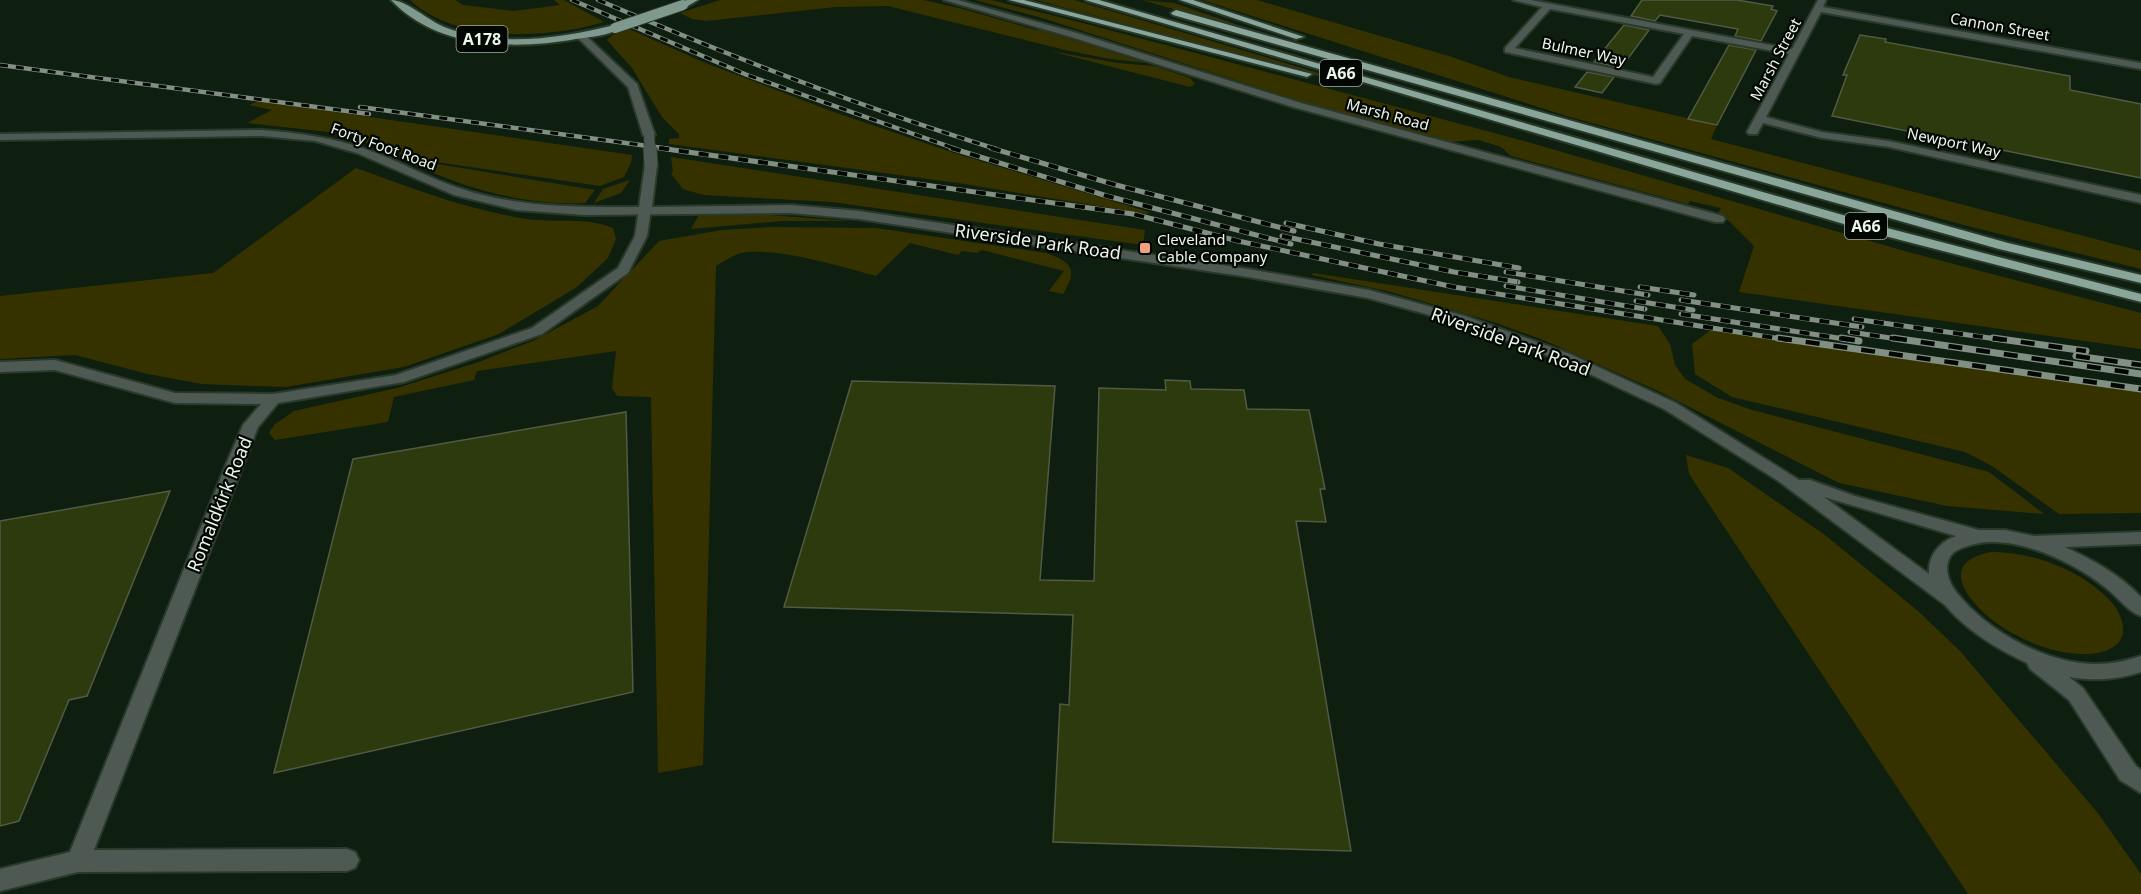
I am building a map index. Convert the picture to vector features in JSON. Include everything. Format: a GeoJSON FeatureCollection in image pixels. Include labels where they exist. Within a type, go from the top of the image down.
{"type":"FeatureCollection","features":[{"type":"Feature","properties":{"kind":"highway"},"geometry":{"type":"LineString","coordinates":[[1013,0],[1593,147]]}},
{"type":"Feature","properties":{"kind":"highway","name":"A66"},"geometry":{"type":"LineString","coordinates":[[1089,0],[1886,232],[2141,298]]}},
{"type":"Feature","properties":{"kind":"highway"},"geometry":{"type":"LineString","coordinates":[[1129,0],[1152,6]]}},
{"type":"Feature","properties":{"kind":"highway","name":"A66"},"geometry":{"type":"LineString","coordinates":[[1184,0],[1606,134]]}},
{"type":"Feature","properties":{"kind":"highway","name":"A66"},"geometry":{"type":"LineString","coordinates":[[1163,10],[2004,246],[2141,279]]}},
{"type":"Feature","properties":{"kind":"main road","name":"A178"},"geometry":{"type":"LineString","coordinates":[[395,0],[410,15],[451,34],[487,40],[527,41],[580,35],[615,28],[694,0]]}},
{"type":"Feature","properties":{"kind":"street","name":"Marsh Road"},"geometry":{"type":"LineString","coordinates":[[948,0],[1055,29],[1306,107],[1719,219]]}},
{"type":"Feature","properties":{"kind":"street"},"geometry":{"type":"LineString","coordinates":[[1517,0],[1795,52]]}},
{"type":"Feature","properties":{"kind":"street","name":"Marsh Street"},"geometry":{"type":"LineString","coordinates":[[1753,132],[1820,5]]}},
{"type":"Feature","properties":{"kind":"street","name":"Cannon Street"},"geometry":{"type":"LineString","coordinates":[[1820,5],[2141,66]]}},
{"type":"Feature","properties":{"kind":"street","name":"Bulmer Way"},"geometry":{"type":"LineString","coordinates":[[1548,6],[1508,50],[1656,81],[1689,33]]}},
{"type":"Feature","properties":{"kind":"street"},"geometry":{"type":"LineString","coordinates":[[0,367],[55,365],[175,398],[273,399],[399,379],[537,331],[623,270],[641,236],[645,209],[651,165],[649,135],[633,86],[580,35]]}},
{"type":"Feature","properties":{"kind":"street","name":"Newport Way"},"geometry":{"type":"LineString","coordinates":[[1760,119],[1822,135],[1889,144],[2141,199]]}},
{"type":"Feature","properties":{"kind":"street","name":"Forty Foot Road"},"geometry":{"type":"LineString","coordinates":[[0,137],[262,133],[316,138],[361,152],[458,192],[516,206],[585,211],[645,209]]}},
{"type":"Feature","properties":{"kind":"street","name":"Riverside Park Road"},"geometry":{"type":"LineString","coordinates":[[645,209],[781,209],[859,215],[1248,273],[1369,294],[1460,319],[1565,357],[1670,406],[1783,476],[1952,600]]}},
{"type":"Feature","properties":{"kind":"street","name":"Romaldkirk Road"},"geometry":{"type":"LineString","coordinates":[[78,861],[235,462],[251,425],[273,399]]}},
{"type":"Feature","properties":{"kind":"street","name":"Riverside Park Road"},"geometry":{"type":"LineString","coordinates":[[1783,476],[1849,500],[1978,537]]}},
{"type":"Feature","properties":{"kind":"street"},"geometry":{"type":"LineString","coordinates":[[2141,538],[2026,541],[1978,537],[1951,545],[1943,552],[1938,562],[1938,573],[1952,600],[1970,619],[1995,638],[2053,664],[2082,671],[2108,673],[2130,670],[2141,664]]}},
{"type":"Feature","properties":{"kind":"street"},"geometry":{"type":"LineString","coordinates":[[2026,541],[2056,550],[2085,564],[2111,581],[2134,600],[2141,609]]}},
{"type":"Feature","properties":{"kind":"street"},"geometry":{"type":"LineString","coordinates":[[2025,653],[2076,694],[2128,773],[2141,783]]}},
{"type":"Feature","properties":{"kind":"street"},"geometry":{"type":"LineString","coordinates":[[0,880],[78,861],[347,860]]}},
{"type":"Feature","properties":{"kind":"shaded area"},"geometry":{"type":"Polygon","coordinates":[[[410,0],[455,0],[463,5],[514,11],[560,5],[554,0],[564,0],[604,22],[556,32],[503,34],[451,24],[429,14],[410,0]]]}},
{"type":"Feature","properties":{"kind":"shaded area"},"geometry":{"type":"Polygon","coordinates":[[[720,0],[923,0],[1039,29],[1146,63],[1065,50],[888,6],[836,7],[706,21],[692,19],[680,13],[720,0]]]}},
{"type":"Feature","properties":{"kind":"shaded area"},"geometry":{"type":"Polygon","coordinates":[[[975,0],[991,0],[1079,22],[1524,141],[1908,252],[2141,313],[2141,349],[1739,292],[1754,246],[1729,221],[1717,215],[1721,208],[1690,201],[1688,204],[1511,156],[1501,147],[1479,140],[1447,142],[1316,106],[1039,17],[975,0]]]}},
{"type":"Feature","properties":{"kind":"shaded area"},"geometry":{"type":"Polygon","coordinates":[[[1036,0],[1074,0],[1322,74],[1318,76],[1036,0]]]}},
{"type":"Feature","properties":{"kind":"shaded area"},"geometry":{"type":"Polygon","coordinates":[[[1142,0],[1174,3],[1253,30],[1250,31],[1142,0]]]}},
{"type":"Feature","properties":{"kind":"shaded area"},"geometry":{"type":"Polygon","coordinates":[[[1202,0],[1257,0],[1452,57],[1509,77],[1717,125],[1711,139],[2141,251],[2141,269],[1964,225],[1570,117],[1202,0]]]}},
{"type":"Feature","properties":{"kind":"shaded area"},"geometry":{"type":"Polygon","coordinates":[[[629,29],[703,62],[831,111],[954,153],[1149,212],[1147,214],[958,183],[669,144],[669,139],[679,138],[679,134],[662,117],[632,68],[607,40],[616,32],[629,29]]]}},
{"type":"Feature","properties":{"kind":"shaded area"},"geometry":{"type":"Polygon","coordinates":[[[1050,51],[1118,63],[1155,66],[1190,78],[1195,84],[1190,87],[1050,51]]]}},
{"type":"Feature","properties":{"kind":"shaded area"},"geometry":{"type":"Polygon","coordinates":[[[259,101],[632,155],[631,163],[624,177],[600,186],[436,162],[407,156],[337,133],[247,123],[272,110],[249,105],[259,101]]]}},
{"type":"Feature","properties":{"kind":"shaded area"},"geometry":{"type":"Polygon","coordinates":[[[671,157],[1145,230],[1143,245],[832,202],[704,195],[683,189],[671,174],[673,172],[671,157]]]}},
{"type":"Feature","properties":{"kind":"shaded area"},"geometry":{"type":"Polygon","coordinates":[[[400,158],[595,190],[585,203],[537,201],[467,185],[400,158]]]}},
{"type":"Feature","properties":{"kind":"shaded area"},"geometry":{"type":"Polygon","coordinates":[[[356,168],[440,198],[483,210],[527,219],[582,221],[603,225],[613,228],[616,239],[608,258],[577,287],[499,334],[404,367],[286,387],[202,384],[148,374],[75,355],[0,359],[0,296],[213,273],[356,168]]]}},
{"type":"Feature","properties":{"kind":"shaded area"},"geometry":{"type":"Polygon","coordinates":[[[630,180],[621,193],[594,203],[603,189],[630,180]]]}},
{"type":"Feature","properties":{"kind":"shaded area"},"geometry":{"type":"Polygon","coordinates":[[[742,213],[849,221],[782,221],[691,229],[699,215],[742,213]]]}},
{"type":"Feature","properties":{"kind":"shaded area"},"geometry":{"type":"Polygon","coordinates":[[[772,227],[876,228],[1046,253],[1067,264],[1071,273],[1068,286],[1063,294],[1049,291],[1064,271],[982,250],[977,253],[962,251],[958,255],[910,243],[876,276],[808,258],[773,253],[741,253],[716,266],[703,765],[658,773],[651,397],[617,396],[612,388],[616,351],[477,371],[474,380],[394,397],[388,422],[275,440],[269,433],[274,425],[294,411],[397,388],[479,362],[535,340],[598,306],[659,241],[722,230],[772,227]]]}},
{"type":"Feature","properties":{"kind":"shaded area"},"geometry":{"type":"Polygon","coordinates":[[[1313,273],[1658,326],[1670,344],[1675,365],[1685,379],[1718,398],[1752,410],[1989,472],[2044,514],[1947,506],[1839,483],[1658,391],[1541,339],[1493,322],[1391,292],[1312,275],[1313,273]]]}},
{"type":"Feature","properties":{"kind":"shaded area"},"geometry":{"type":"Polygon","coordinates":[[[1711,330],[2141,392],[2141,513],[2059,514],[1992,466],[1965,452],[1732,397],[1695,374],[1692,344],[1711,330]]]}},
{"type":"Feature","properties":{"kind":"shaded area"},"geometry":{"type":"Polygon","coordinates":[[[1686,455],[1728,468],[1825,535],[1918,611],[1960,651],[2097,812],[2141,874],[2141,894],[1968,894],[1689,474],[1686,455]]]}},
{"type":"Feature","properties":{"kind":"shaded area"},"geometry":{"type":"Polygon","coordinates":[[[1991,552],[2042,560],[2089,582],[2114,605],[2121,619],[2123,630],[2121,640],[2105,651],[2069,653],[2036,644],[2005,629],[1972,600],[1964,588],[1961,577],[1963,567],[1973,558],[1991,552]]]}},
{"type":"Feature","properties":{"kind":"building"},"geometry":{"type":"Polygon","coordinates":[[[1642,0],[1737,0],[1773,6],[1771,9],[1777,11],[1761,41],[1735,36],[1738,29],[1660,15],[1655,21],[1631,16],[1642,0]]]}},
{"type":"Feature","properties":{"kind":"building"},"geometry":{"type":"Polygon","coordinates":[[[1624,25],[1649,30],[1621,68],[1594,62],[1624,25]]]}},
{"type":"Feature","properties":{"kind":"building"},"geometry":{"type":"Polygon","coordinates":[[[1860,35],[1886,39],[1885,42],[2070,76],[2070,90],[2141,104],[2141,178],[1832,116],[1847,75],[1843,75],[1860,35]]]}},
{"type":"Feature","properties":{"kind":"building"},"geometry":{"type":"Polygon","coordinates":[[[1729,45],[1756,50],[1717,125],[1688,119],[1729,45]]]}},
{"type":"Feature","properties":{"kind":"building"},"geometry":{"type":"Polygon","coordinates":[[[1587,72],[1614,77],[1602,93],[1575,87],[1587,72]]]}},
{"type":"Feature","properties":{"kind":"building"},"geometry":{"type":"Polygon","coordinates":[[[1165,380],[1190,381],[1191,389],[1244,390],[1247,409],[1309,410],[1325,489],[1320,489],[1326,522],[1296,521],[1351,851],[1053,842],[1060,704],[1069,705],[1073,615],[784,607],[852,381],[1055,386],[1040,580],[1094,581],[1099,388],[1166,390],[1165,380]]]}},
{"type":"Feature","properties":{"kind":"building"},"geometry":{"type":"Polygon","coordinates":[[[626,412],[633,692],[274,773],[353,459],[626,412]]]}},
{"type":"Feature","properties":{"kind":"building"},"geometry":{"type":"Polygon","coordinates":[[[170,491],[87,696],[69,700],[19,821],[0,826],[0,521],[170,491]]]}},
{"type":"Feature","properties":{"kind":"railway"},"geometry":{"type":"LineString","coordinates":[[572,0],[747,75],[956,149]]}},
{"type":"Feature","properties":{"kind":"railway"},"geometry":{"type":"LineString","coordinates":[[598,0],[795,80],[996,149]]}},
{"type":"Feature","properties":{"kind":"railway"},"geometry":{"type":"LineString","coordinates":[[0,65],[369,114]]}},
{"type":"Feature","properties":{"kind":"railway"},"geometry":{"type":"LineString","coordinates":[[360,107],[670,149]]}},
{"type":"Feature","properties":{"kind":"railway"},"geometry":{"type":"LineString","coordinates":[[659,148],[1133,214],[1238,241],[1454,287],[1788,340]]}},
{"type":"Feature","properties":{"kind":"railway"},"geometry":{"type":"LineString","coordinates":[[951,148],[1107,196],[1291,244]]}},
{"type":"Feature","properties":{"kind":"railway"},"geometry":{"type":"LineString","coordinates":[[991,148],[1116,185],[1294,231]]}},
{"type":"Feature","properties":{"kind":"railway"},"geometry":{"type":"LineString","coordinates":[[1286,223],[1379,244],[1519,268]]}},
{"type":"Feature","properties":{"kind":"railway"},"geometry":{"type":"LineString","coordinates":[[1282,236],[1454,272],[1518,282]]}},
{"type":"Feature","properties":{"kind":"railway"},"geometry":{"type":"LineString","coordinates":[[1506,272],[1648,295]]}},
{"type":"Feature","properties":{"kind":"railway"},"geometry":{"type":"LineString","coordinates":[[1506,286],[1645,309]]}},
{"type":"Feature","properties":{"kind":"railway"},"geometry":{"type":"LineString","coordinates":[[1640,287],[1694,295]]}},
{"type":"Feature","properties":{"kind":"railway"},"geometry":{"type":"LineString","coordinates":[[1681,300],[1862,327]]}},
{"type":"Feature","properties":{"kind":"railway"},"geometry":{"type":"LineString","coordinates":[[1636,301],[1693,310]]}},
{"type":"Feature","properties":{"kind":"railway"},"geometry":{"type":"LineString","coordinates":[[1681,314],[1851,340]]}},
{"type":"Feature","properties":{"kind":"railway"},"geometry":{"type":"LineString","coordinates":[[1854,319],[2004,340]]}},
{"type":"Feature","properties":{"kind":"railway"},"geometry":{"type":"LineString","coordinates":[[1850,332],[1904,340]]}},
{"type":"Feature","properties":{"kind":"railway"},"geometry":{"type":"LineString","coordinates":[[1778,338],[2141,389]]}},
{"type":"Feature","properties":{"kind":"railway"},"geometry":{"type":"LineString","coordinates":[[1841,338],[1859,341]]}},
{"type":"Feature","properties":{"kind":"railway"},"geometry":{"type":"LineString","coordinates":[[1893,338],[2141,374]]}},
{"type":"Feature","properties":{"kind":"railway"},"geometry":{"type":"LineString","coordinates":[[1993,338],[2086,351]]}},
{"type":"Feature","properties":{"kind":"railway"},"geometry":{"type":"LineString","coordinates":[[2076,356],[2141,365]]}},
{"type":"Feature","properties":{"kind":"place","name":"Cleveland Cable Company"},"geometry":{"type":"Point","coordinates":[1145,248]}}]}
